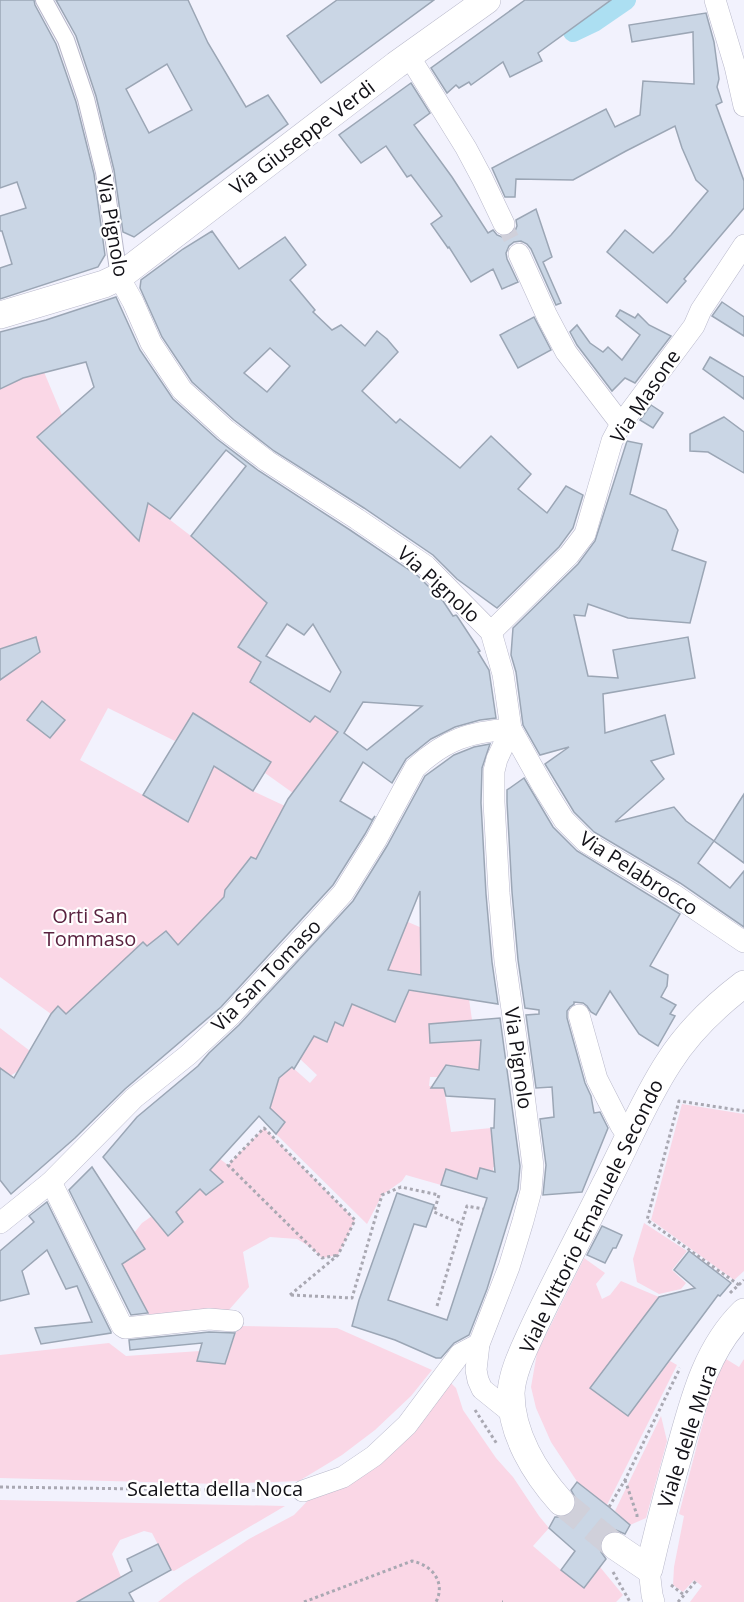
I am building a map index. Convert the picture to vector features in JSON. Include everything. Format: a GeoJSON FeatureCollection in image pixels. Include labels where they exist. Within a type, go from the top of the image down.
{"type":"FeatureCollection","features":[{"type":"Feature","properties":{"kind":"street","name":"Via Pignolo"},"geometry":{"type":"LineString","coordinates":[[44,0],[66,40],[86,99],[104,172],[119,277],[151,343],[182,390],[218,423],[267,461],[426,566],[491,632],[503,674],[511,729],[497,759],[495,771],[496,841],[505,960],[533,1166],[531,1191],[524,1221],[479,1344],[476,1370],[479,1384],[513,1414]]}},
{"type":"Feature","properties":{"kind":"street","name":"Via Giuseppe Verdi"},"geometry":{"type":"LineString","coordinates":[[0,315],[104,284],[119,277],[409,56],[488,0]]}},
{"type":"Feature","properties":{"kind":"street"},"geometry":{"type":"LineString","coordinates":[[715,0],[735,66],[744,106]]}},
{"type":"Feature","properties":{"kind":"street"},"geometry":{"type":"LineString","coordinates":[[409,56],[466,148],[504,224]]}},
{"type":"Feature","properties":{"kind":"street","name":"Via Masone"},"geometry":{"type":"LineString","coordinates":[[491,632],[569,555],[585,534],[612,441],[621,424],[694,326],[701,310],[744,245]]}},
{"type":"Feature","properties":{"kind":"street"},"geometry":{"type":"LineString","coordinates":[[519,255],[566,352],[621,424]]}},
{"type":"Feature","properties":{"kind":"street","name":"Via Pelabrocco"},"geometry":{"type":"LineString","coordinates":[[511,729],[564,820],[586,843],[673,894],[744,942]]}},
{"type":"Feature","properties":{"kind":"street","name":"Via San Tomaso"},"geometry":{"type":"LineString","coordinates":[[0,1223],[51,1182],[134,1098],[188,1055],[230,1016],[343,893],[416,768],[443,745],[459,738],[511,729]]}},
{"type":"Feature","properties":{"kind":"street","name":"Viale Vittorio Emanuele Secondo"},"geometry":{"type":"LineString","coordinates":[[561,1502],[548,1487],[518,1432],[513,1414],[511,1392],[515,1374],[546,1301],[657,1082],[676,1053],[712,1011],[744,984]]}},
{"type":"Feature","properties":{"kind":"street"},"geometry":{"type":"LineString","coordinates":[[579,1015],[597,1079],[629,1138]]}},
{"type":"Feature","properties":{"kind":"street"},"geometry":{"type":"LineString","coordinates":[[51,1182],[122,1326],[125,1328],[209,1319],[232,1321]]}},
{"type":"Feature","properties":{"kind":"street","name":"Viale delle Mura"},"geometry":{"type":"LineString","coordinates":[[660,1577],[664,1506],[693,1404],[706,1367],[722,1339],[734,1306]]}},
{"type":"Feature","properties":{"kind":"street","name":"Scaletta della Noca"},"geometry":{"type":"LineString","coordinates":[[303,1491],[343,1477],[374,1456],[407,1425],[460,1354],[479,1344]]}},
{"type":"Feature","properties":{"kind":"street"},"geometry":{"type":"LineString","coordinates":[[612,1555],[660,1577],[652,1595],[654,1602]]}},
{"type":"Feature","properties":{"kind":"path"},"geometry":{"type":"LineString","coordinates":[[739,1285],[647,1220],[680,1101],[744,1111]]}},
{"type":"Feature","properties":{"kind":"path"},"geometry":{"type":"LineString","coordinates":[[338,1256],[322,1258],[228,1165],[264,1128],[355,1220],[338,1256],[290,1295],[352,1298],[382,1195],[401,1186],[439,1195],[434,1212],[462,1224]]}},
{"type":"Feature","properties":{"kind":"path"},"geometry":{"type":"LineString","coordinates":[[437,1306],[467,1206],[483,1209]]}},
{"type":"Feature","properties":{"kind":"path"},"geometry":{"type":"LineString","coordinates":[[734,1306],[739,1285],[744,1280]]}},
{"type":"Feature","properties":{"kind":"path"},"geometry":{"type":"LineString","coordinates":[[609,1506],[625,1480],[680,1368]]}},
{"type":"Feature","properties":{"kind":"path"},"geometry":{"type":"LineString","coordinates":[[625,1480],[637,1521]]}},
{"type":"Feature","properties":{"kind":"path","name":"Scaletta della Noca"},"geometry":{"type":"LineString","coordinates":[[0,1487],[303,1491]]}},
{"type":"Feature","properties":{"kind":"path"},"geometry":{"type":"LineString","coordinates":[[612,1555],[630,1602]]}},
{"type":"Feature","properties":{"kind":"path"},"geometry":{"type":"LineString","coordinates":[[304,1602],[412,1561],[432,1570],[438,1581],[440,1594],[436,1602]]}},
{"type":"Feature","properties":{"kind":"path"},"geometry":{"type":"LineString","coordinates":[[660,1577],[684,1595]]}},
{"type":"Feature","properties":{"kind":"path"},"geometry":{"type":"LineString","coordinates":[[678,1602],[696,1581]]}},
{"type":"Feature","properties":{"kind":"green space","name":"Orti San Tommaso"},"geometry":{"type":"Polygon","coordinates":[[[44,372],[62,415],[37,438],[139,541],[148,503],[191,536],[267,603],[238,647],[261,662],[315,716],[338,732],[293,793],[265,773],[271,762],[193,713],[175,741],[108,708],[80,760],[143,795],[214,766],[253,791],[285,806],[256,859],[250,857],[225,890],[224,897],[184,941],[179,945],[165,931],[147,946],[143,942],[66,1014],[58,1006],[51,1014],[0,977],[0,389],[23,378],[44,372]]]}},
{"type":"Feature","properties":{"kind":"green space"},"geometry":{"type":"Polygon","coordinates":[[[401,919],[422,928],[431,929],[420,931],[420,959],[434,960],[434,977],[410,973],[405,989],[469,999],[472,1020],[430,1024],[430,1042],[481,1040],[479,1070],[446,1065],[438,1077],[430,1077],[429,1086],[444,1088],[451,1132],[491,1128],[495,1167],[493,1171],[480,1168],[477,1179],[441,1185],[406,1175],[402,1181],[382,1195],[367,1224],[276,1134],[285,1122],[270,1108],[279,1078],[292,1067],[310,1083],[317,1075],[299,1058],[314,1036],[327,1042],[335,1022],[343,1026],[352,1004],[395,1022],[378,995],[401,919]]]}},
{"type":"Feature","properties":{"kind":"green space"},"geometry":{"type":"Polygon","coordinates":[[[0,1028],[30,1051],[18,1071],[10,1076],[0,1068],[0,1028]]]}},
{"type":"Feature","properties":{"kind":"green space"},"geometry":{"type":"Polygon","coordinates":[[[682,1104],[744,1114],[744,1271],[734,1280],[651,1220],[682,1104]]]}},
{"type":"Feature","properties":{"kind":"green space"},"geometry":{"type":"Polygon","coordinates":[[[264,1128],[355,1220],[338,1255],[322,1258],[312,1248],[297,1239],[270,1237],[243,1252],[249,1287],[221,1319],[153,1323],[122,1264],[144,1250],[134,1233],[152,1216],[169,1236],[183,1222],[176,1212],[194,1195],[192,1182],[206,1195],[223,1182],[210,1170],[220,1159],[228,1165],[264,1128]]]}},
{"type":"Feature","properties":{"kind":"green space"},"geometry":{"type":"Polygon","coordinates":[[[644,1223],[687,1251],[672,1270],[686,1283],[681,1289],[659,1294],[637,1282],[633,1259],[644,1223]]]}},
{"type":"Feature","properties":{"kind":"green space"},"geometry":{"type":"Polygon","coordinates":[[[584,1258],[605,1273],[596,1284],[602,1299],[610,1295],[621,1281],[659,1297],[591,1388],[628,1416],[670,1361],[677,1365],[607,1505],[578,1483],[551,1442],[536,1408],[531,1387],[537,1353],[584,1258]]]}},
{"type":"Feature","properties":{"kind":"green space"},"geometry":{"type":"Polygon","coordinates":[[[238,1326],[337,1328],[432,1370],[411,1396],[375,1430],[342,1455],[299,1481],[219,1484],[0,1478],[0,1355],[109,1343],[126,1356],[200,1351],[197,1361],[225,1364],[238,1326]]]}},
{"type":"Feature","properties":{"kind":"green space"},"geometry":{"type":"Polygon","coordinates":[[[726,1359],[739,1367],[744,1359],[744,1602],[690,1602],[702,1586],[694,1580],[683,1592],[673,1585],[674,1567],[684,1516],[679,1514],[713,1384],[726,1359]]]}},
{"type":"Feature","properties":{"kind":"green space"},"geometry":{"type":"Polygon","coordinates":[[[451,1383],[456,1388],[463,1410],[549,1528],[533,1546],[584,1588],[600,1567],[623,1595],[616,1602],[158,1602],[249,1539],[294,1515],[319,1489],[436,1398],[451,1383]]]}},
{"type":"Feature","properties":{"kind":"green space"},"geometry":{"type":"Polygon","coordinates":[[[661,1416],[667,1441],[646,1518],[630,1525],[615,1511],[661,1416]]]}},
{"type":"Feature","properties":{"kind":"green space"},"geometry":{"type":"Polygon","coordinates":[[[0,1500],[285,1506],[174,1571],[171,1570],[152,1533],[144,1531],[120,1540],[112,1554],[121,1577],[80,1600],[81,1602],[0,1602],[0,1500]]]}},
{"type":"Feature","properties":{"kind":"building"},"geometry":{"type":"Polygon","coordinates":[[[0,0],[34,0],[56,44],[76,102],[94,174],[105,255],[98,267],[0,299],[0,268],[12,264],[2,231],[0,231],[0,216],[26,208],[17,182],[0,188],[0,0]]]}},
{"type":"Feature","properties":{"kind":"building"},"geometry":{"type":"Polygon","coordinates":[[[56,0],[188,0],[208,43],[246,107],[268,95],[288,124],[134,237],[123,232],[114,170],[96,96],[76,36],[56,0]],[[167,64],[126,89],[149,133],[192,110],[167,64]]]}},
{"type":"Feature","properties":{"kind":"building"},"geometry":{"type":"Polygon","coordinates":[[[337,0],[434,0],[321,83],[287,36],[337,0]]]}},
{"type":"Feature","properties":{"kind":"building"},"geometry":{"type":"Polygon","coordinates":[[[525,0],[611,0],[538,53],[542,61],[510,77],[503,62],[471,85],[469,82],[459,88],[456,85],[447,93],[431,68],[525,0]]]}},
{"type":"Feature","properties":{"kind":"building"},"geometry":{"type":"Polygon","coordinates":[[[706,13],[714,42],[719,79],[717,87],[722,102],[716,105],[744,181],[744,208],[684,279],[686,281],[667,303],[607,252],[625,230],[653,253],[708,191],[696,180],[675,126],[573,180],[516,179],[515,197],[505,197],[492,168],[606,109],[615,127],[640,115],[643,81],[694,84],[693,32],[632,42],[629,25],[706,13]]]}},
{"type":"Feature","properties":{"kind":"building"},"geometry":{"type":"Polygon","coordinates":[[[411,83],[430,113],[414,125],[452,177],[488,233],[493,230],[502,237],[510,235],[517,226],[516,220],[536,209],[552,257],[543,262],[561,303],[556,305],[531,249],[521,241],[509,246],[506,253],[518,282],[502,289],[493,269],[471,282],[431,224],[442,216],[411,175],[407,177],[386,146],[361,163],[339,135],[411,83]]]}},
{"type":"Feature","properties":{"kind":"building"},"geometry":{"type":"Polygon","coordinates":[[[212,231],[239,269],[285,237],[306,265],[290,280],[315,310],[313,312],[332,330],[341,325],[365,346],[377,331],[398,352],[362,391],[396,423],[400,419],[460,468],[491,436],[531,474],[518,489],[547,513],[566,486],[583,495],[573,528],[559,547],[497,608],[457,579],[433,555],[274,451],[234,420],[192,382],[162,337],[140,288],[141,280],[212,231]],[[270,348],[244,373],[267,392],[290,366],[270,348]]]}},
{"type":"Feature","properties":{"kind":"building"},"geometry":{"type":"Polygon","coordinates":[[[116,297],[140,350],[173,399],[217,439],[259,471],[418,576],[443,601],[453,616],[457,616],[480,651],[478,652],[489,670],[496,718],[455,727],[431,739],[406,759],[392,783],[363,762],[340,801],[372,820],[375,816],[333,885],[221,1007],[125,1089],[75,1138],[11,1194],[0,1180],[0,1068],[14,1078],[51,1014],[58,1006],[66,1014],[143,942],[147,946],[166,931],[178,945],[224,897],[225,890],[251,857],[256,859],[288,799],[338,732],[315,716],[310,722],[250,682],[261,662],[238,647],[267,603],[191,536],[246,466],[226,450],[170,519],[148,503],[139,541],[37,437],[94,387],[86,362],[23,378],[0,389],[0,332],[116,297]],[[287,624],[266,656],[330,692],[341,672],[313,624],[304,635],[287,624]],[[363,702],[344,733],[367,750],[422,706],[363,702]]]}},
{"type":"Feature","properties":{"kind":"building"},"geometry":{"type":"Polygon","coordinates":[[[722,302],[744,317],[744,336],[712,316],[722,302]]]}},
{"type":"Feature","properties":{"kind":"building"},"geometry":{"type":"Polygon","coordinates":[[[620,310],[635,318],[638,314],[649,325],[671,336],[635,383],[625,378],[612,391],[577,345],[570,332],[577,325],[590,343],[603,352],[608,347],[622,360],[640,335],[616,316],[620,310]]]}},
{"type":"Feature","properties":{"kind":"building"},"geometry":{"type":"Polygon","coordinates":[[[534,317],[551,350],[518,368],[500,335],[534,317]]]}},
{"type":"Feature","properties":{"kind":"building"},"geometry":{"type":"Polygon","coordinates":[[[710,357],[744,377],[744,399],[703,369],[710,357]]]}},
{"type":"Feature","properties":{"kind":"building"},"geometry":{"type":"Polygon","coordinates":[[[651,405],[663,413],[653,428],[640,420],[651,405]]]}},
{"type":"Feature","properties":{"kind":"building"},"geometry":{"type":"Polygon","coordinates":[[[724,417],[744,432],[744,473],[708,452],[690,451],[690,434],[724,417]]]}},
{"type":"Feature","properties":{"kind":"building"},"geometry":{"type":"Polygon","coordinates":[[[627,441],[642,444],[630,494],[666,510],[678,530],[672,550],[706,562],[690,623],[628,618],[588,604],[585,616],[574,615],[588,676],[618,678],[613,650],[688,637],[695,678],[603,694],[605,733],[665,715],[674,754],[651,761],[664,779],[615,822],[674,807],[686,821],[714,841],[698,863],[730,888],[744,871],[744,927],[680,883],[594,832],[574,812],[545,764],[569,747],[540,755],[523,725],[516,672],[511,655],[513,628],[578,564],[595,541],[627,441]]]}},
{"type":"Feature","properties":{"kind":"building"},"geometry":{"type":"Polygon","coordinates":[[[36,637],[40,652],[0,680],[0,649],[36,637]]]}},
{"type":"Feature","properties":{"kind":"building"},"geometry":{"type":"Polygon","coordinates":[[[42,701],[65,720],[50,738],[27,720],[42,701]]]}},
{"type":"Feature","properties":{"kind":"building"},"geometry":{"type":"Polygon","coordinates":[[[193,713],[271,762],[253,791],[214,766],[188,822],[143,795],[193,713]]]}},
{"type":"Feature","properties":{"kind":"building"},"geometry":{"type":"Polygon","coordinates":[[[490,744],[482,768],[481,803],[486,894],[498,1004],[409,990],[395,1022],[352,1004],[343,1026],[335,1022],[327,1042],[314,1036],[294,1069],[292,1067],[279,1078],[270,1108],[285,1122],[276,1134],[259,1116],[210,1170],[223,1182],[206,1195],[200,1189],[176,1212],[183,1222],[168,1236],[103,1157],[137,1117],[198,1066],[239,1025],[353,901],[387,846],[425,776],[454,755],[474,747],[490,744]],[[420,891],[388,970],[421,975],[420,891]]]}},
{"type":"Feature","properties":{"kind":"building"},"geometry":{"type":"Polygon","coordinates":[[[524,778],[553,827],[577,851],[680,914],[650,966],[668,975],[667,986],[661,997],[676,1005],[670,1014],[675,1016],[658,1046],[639,1034],[610,991],[596,1015],[583,1003],[574,1002],[567,1011],[594,1113],[600,1112],[608,1128],[582,1192],[543,1195],[546,1165],[540,1119],[554,1117],[552,1087],[536,1088],[526,1015],[539,1014],[539,1010],[525,1008],[512,892],[507,802],[507,790],[524,778]]]}},
{"type":"Feature","properties":{"kind":"building"},"geometry":{"type":"Polygon","coordinates":[[[744,794],[744,863],[714,841],[744,794]]]}},
{"type":"Feature","properties":{"kind":"building"},"geometry":{"type":"Polygon","coordinates":[[[500,1018],[520,1166],[518,1189],[487,1289],[469,1335],[454,1343],[441,1358],[436,1358],[395,1340],[352,1326],[397,1193],[434,1205],[426,1227],[414,1224],[388,1300],[447,1320],[487,1198],[441,1185],[446,1169],[477,1179],[480,1168],[495,1172],[491,1128],[494,1128],[495,1099],[446,1096],[444,1088],[431,1088],[446,1065],[479,1070],[481,1040],[430,1043],[429,1024],[500,1018]]]}},
{"type":"Feature","properties":{"kind":"building"},"geometry":{"type":"Polygon","coordinates":[[[92,1167],[145,1249],[122,1264],[148,1313],[131,1315],[69,1190],[92,1167]]]}},
{"type":"Feature","properties":{"kind":"building"},"geometry":{"type":"Polygon","coordinates":[[[47,1202],[111,1333],[41,1344],[35,1328],[92,1322],[77,1286],[66,1289],[47,1250],[22,1271],[29,1294],[0,1301],[0,1251],[34,1222],[29,1216],[47,1202]]]}},
{"type":"Feature","properties":{"kind":"building"},"geometry":{"type":"Polygon","coordinates":[[[602,1226],[622,1235],[605,1263],[587,1255],[602,1226]]]}},
{"type":"Feature","properties":{"kind":"building"},"geometry":{"type":"Polygon","coordinates":[[[689,1251],[731,1283],[720,1296],[718,1295],[628,1416],[590,1388],[659,1297],[695,1288],[674,1270],[689,1251]]]}},
{"type":"Feature","properties":{"kind":"building"},"geometry":{"type":"Polygon","coordinates":[[[209,1332],[235,1333],[225,1364],[197,1361],[202,1343],[130,1350],[129,1340],[209,1332]]]}},
{"type":"Feature","properties":{"kind":"building"},"geometry":{"type":"Polygon","coordinates":[[[577,1482],[630,1525],[625,1534],[616,1530],[602,1537],[599,1545],[606,1559],[584,1588],[561,1570],[575,1551],[549,1528],[555,1517],[572,1514],[576,1508],[576,1499],[571,1490],[577,1482]]]}},
{"type":"Feature","properties":{"kind":"building"},"geometry":{"type":"Polygon","coordinates":[[[158,1544],[171,1570],[129,1593],[134,1602],[77,1602],[132,1571],[127,1559],[158,1544]]]}},
{"type":"Feature","properties":{"kind":"waterway"},"geometry":{"type":"LineString","coordinates":[[573,32],[594,22],[626,0]]}},
{"type":"Feature","properties":{"kind":"tunnel"},"geometry":{"type":"LineString","coordinates":[[504,224],[519,254]]}},
{"type":"Feature","properties":{"kind":"tunnel"},"geometry":{"type":"LineString","coordinates":[[561,1502],[615,1546]]}}]}
